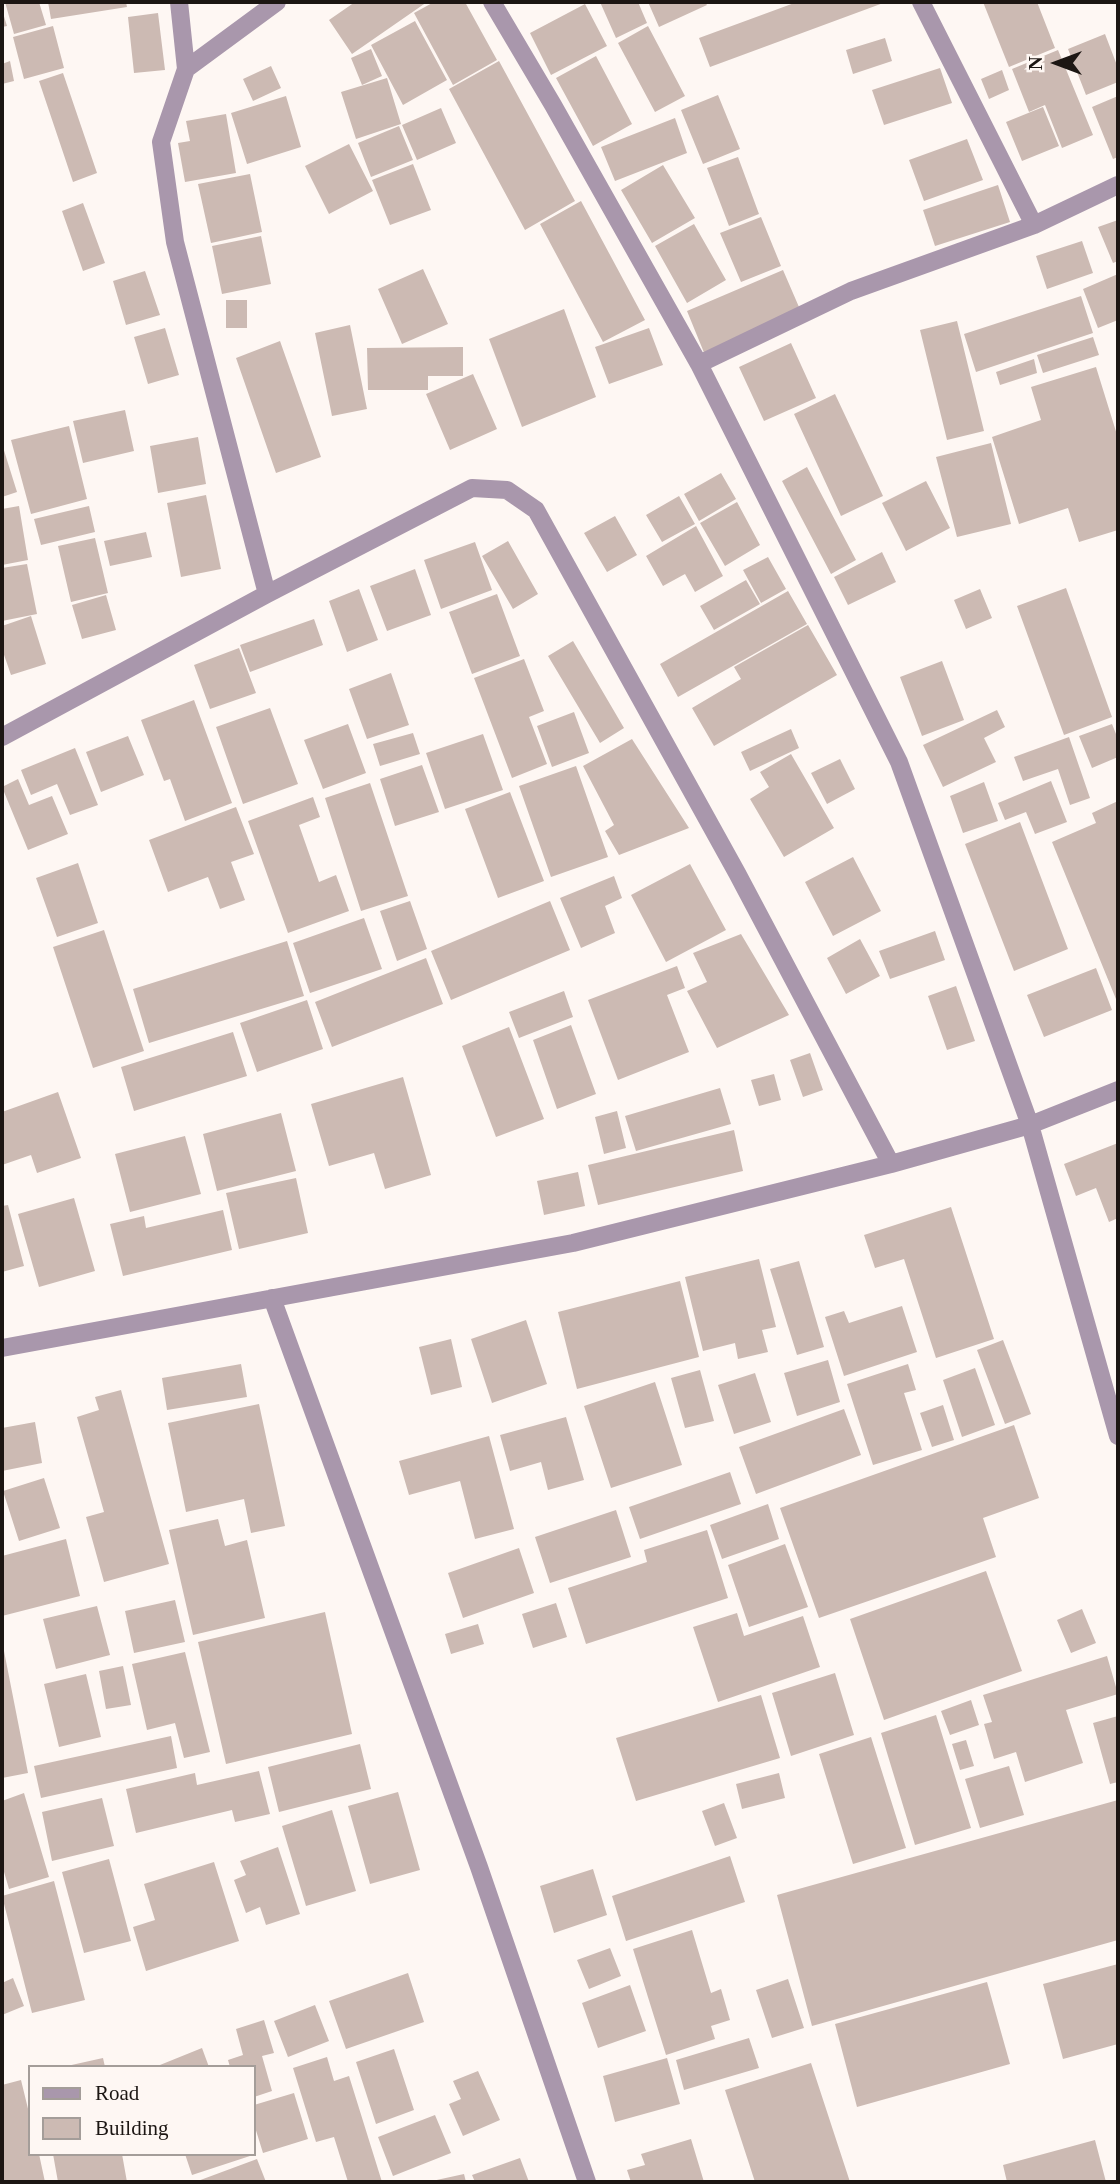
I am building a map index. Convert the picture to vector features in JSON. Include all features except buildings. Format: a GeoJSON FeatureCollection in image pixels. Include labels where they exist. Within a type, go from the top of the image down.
{"type":"FeatureCollection","features":[{"type":"Feature","properties":{"kind":"street"},"geometry":{"type":"LineString","coordinates":[[179,2],[186,69],[161,142],[174,242],[267,594]]}},
{"type":"Feature","properties":{"kind":"street"},"geometry":{"type":"LineString","coordinates":[[186,69],[277,2]]}},
{"type":"Feature","properties":{"kind":"street"},"geometry":{"type":"LineString","coordinates":[[492,2],[553,104],[699,364],[899,762],[1030,1125],[1118,1436]]}},
{"type":"Feature","properties":{"kind":"street"},"geometry":{"type":"LineString","coordinates":[[921,2],[1034,225]]}},
{"type":"Feature","properties":{"kind":"street"},"geometry":{"type":"LineString","coordinates":[[699,364],[850,291],[1034,225],[1118,185]]}},
{"type":"Feature","properties":{"kind":"street"},"geometry":{"type":"LineString","coordinates":[[2,737],[471,488],[507,490],[536,510],[737,873],[891,1164]]}},
{"type":"Feature","properties":{"kind":"street"},"geometry":{"type":"LineString","coordinates":[[2,1348],[573,1243],[891,1164],[1030,1125],[1118,1090]]}},
{"type":"Feature","properties":{"kind":"street"},"geometry":{"type":"LineString","coordinates":[[272,1298],[479,1867],[587,2182]]}}]}
